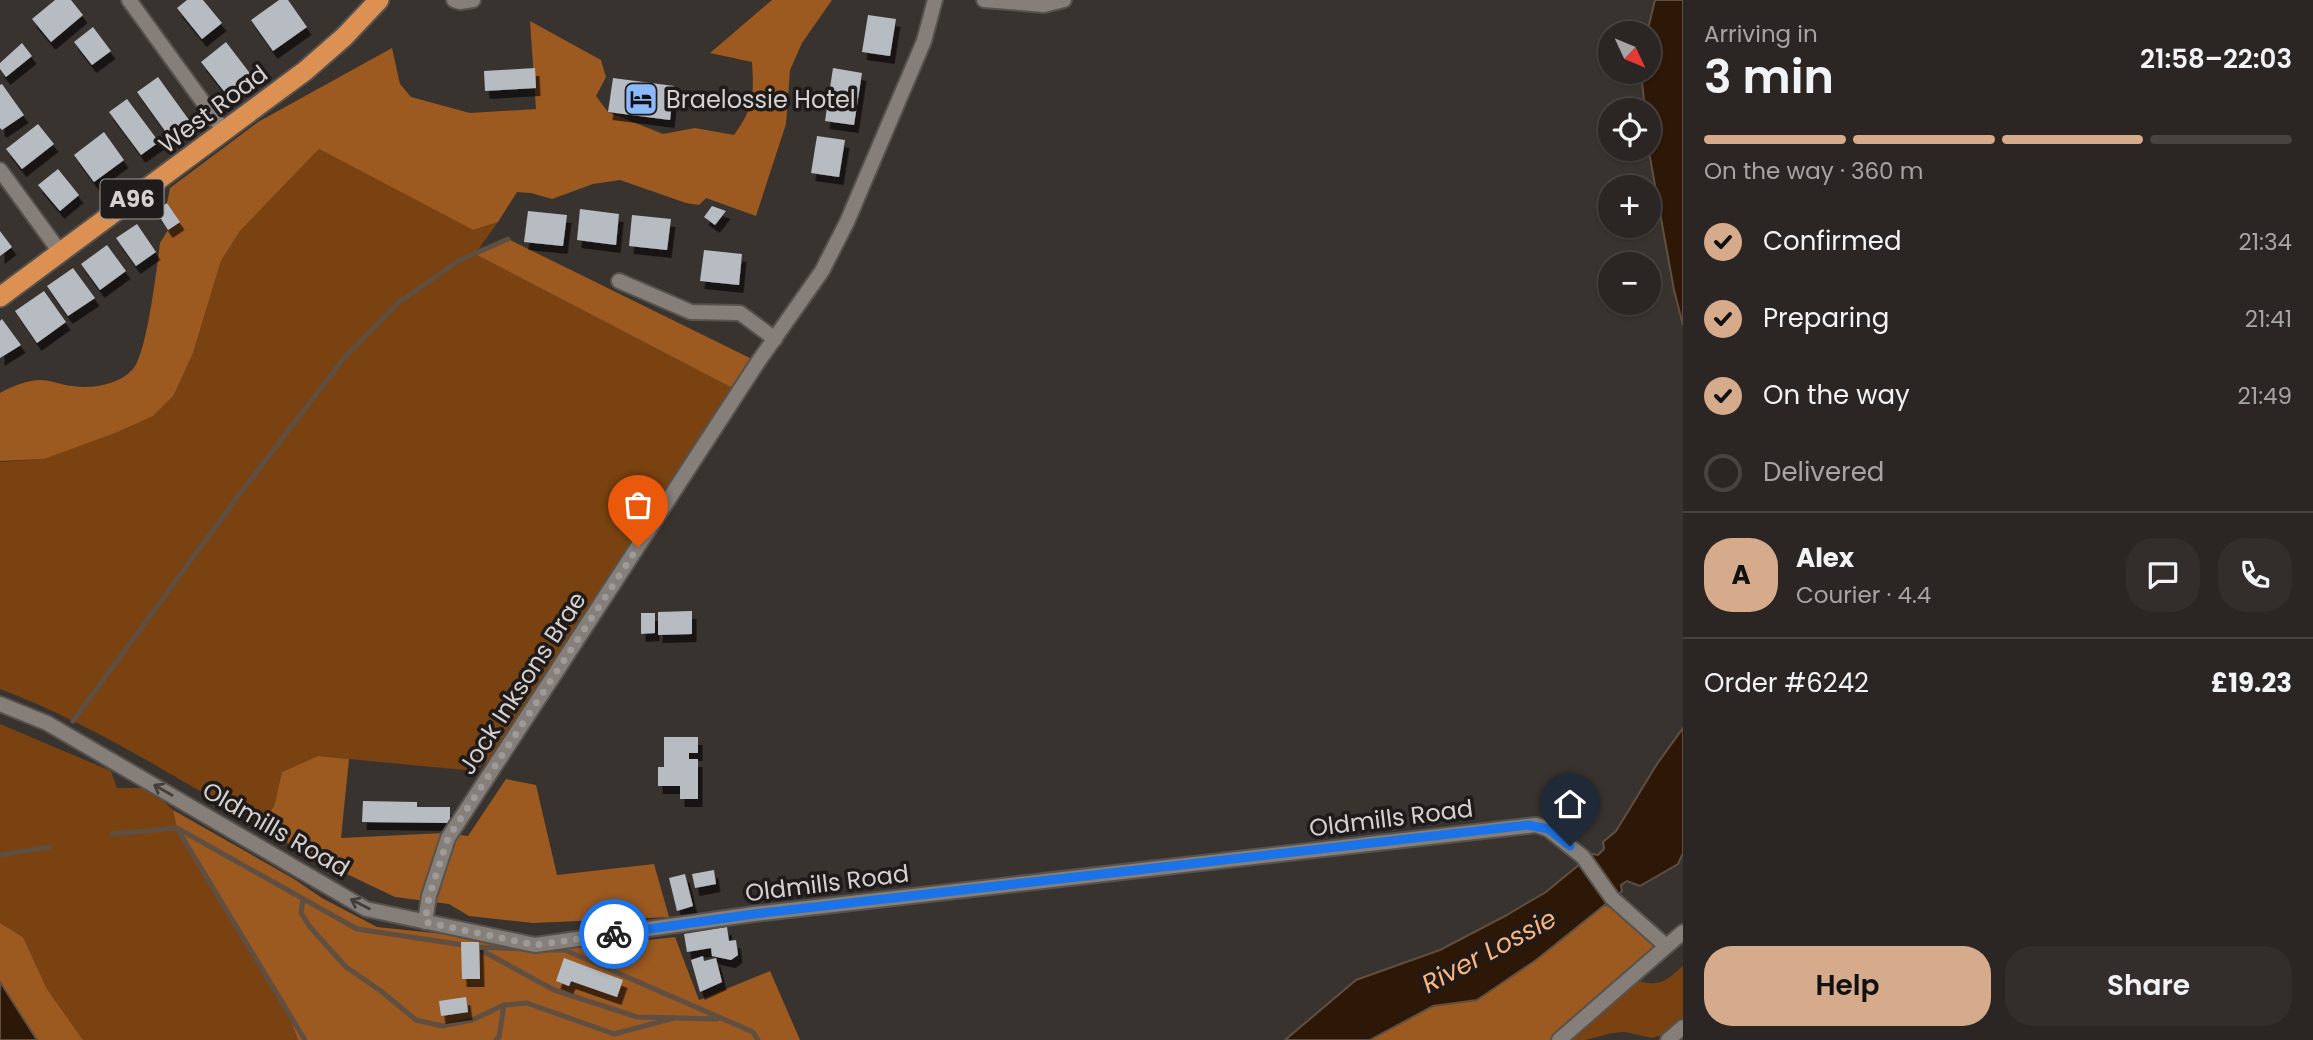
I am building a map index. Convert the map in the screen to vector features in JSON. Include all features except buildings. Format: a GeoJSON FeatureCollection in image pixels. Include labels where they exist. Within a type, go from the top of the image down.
{"type":"FeatureCollection","features":[{"type":"Feature","properties":{"kind":"highway","name":"West Road"},"geometry":{"type":"LineString","coordinates":[[0,297],[305,71],[344,37],[379,0]]}},
{"type":"Feature","properties":{"kind":"street"},"geometry":{"type":"LineString","coordinates":[[129,0],[224,131]]}},
{"type":"Feature","properties":{"kind":"street"},"geometry":{"type":"LineString","coordinates":[[454,0],[473,0]]}},
{"type":"Feature","properties":{"kind":"street","name":"Jock Inksons Brae"},"geometry":{"type":"LineString","coordinates":[[425,922],[429,897],[448,838],[822,271],[847,222],[923,41],[935,0]]}},
{"type":"Feature","properties":{"kind":"street"},"geometry":{"type":"LineString","coordinates":[[984,0],[1044,5],[1064,0]]}},
{"type":"Feature","properties":{"kind":"street"},"geometry":{"type":"LineString","coordinates":[[0,170],[60,252]]}},
{"type":"Feature","properties":{"kind":"street"},"geometry":{"type":"LineString","coordinates":[[619,281],[691,312],[740,313],[775,339]]}},
{"type":"Feature","properties":{"kind":"street","name":"Oldmills Road"},"geometry":{"type":"LineString","coordinates":[[0,704],[47,723],[366,909],[535,945],[754,914],[1528,825],[1548,829],[1583,857],[1612,898],[1666,946]]}},
{"type":"Feature","properties":{"kind":"street"},"geometry":{"type":"LineString","coordinates":[[1559,1040],[1683,932]]}},
{"type":"Feature","properties":{"kind":"street"},"geometry":{"type":"LineString","coordinates":[[1668,1040],[1683,1027]]}},
{"type":"Feature","properties":{"kind":"shaded area"},"geometry":{"type":"Polygon","coordinates":[[[772,0],[832,0],[802,43],[790,70],[786,124],[756,216],[706,198],[699,205],[686,203],[620,180],[593,184],[552,199],[517,192],[498,222],[473,230],[319,149],[240,231],[221,261],[193,353],[174,395],[153,416],[44,459],[0,461],[0,393],[35,380],[80,387],[96,386],[120,379],[133,369],[147,329],[160,243],[168,230],[179,222],[167,203],[170,188],[258,122],[392,48],[400,84],[411,97],[470,113],[536,109],[530,21],[601,60],[606,77],[596,96],[608,112],[663,134],[695,128],[734,135],[746,117],[751,101],[752,62],[710,53],[772,0]]]}},
{"type":"Feature","properties":{"kind":"shaded area"},"geometry":{"type":"Polygon","coordinates":[[[319,149],[473,230],[498,222],[475,254],[740,392],[508,746],[475,771],[318,756],[282,772],[274,806],[260,826],[100,735],[0,689],[0,462],[44,459],[174,395],[193,353],[221,261],[240,231],[319,149]]]}},
{"type":"Feature","properties":{"kind":"shaded area"},"geometry":{"type":"Polygon","coordinates":[[[508,239],[758,362],[740,392],[475,254],[508,239]]]}},
{"type":"Feature","properties":{"kind":"shaded area"},"geometry":{"type":"Polygon","coordinates":[[[0,724],[111,771],[117,788],[149,788],[173,810],[177,828],[287,1010],[298,1040],[83,1040],[47,989],[23,937],[0,923],[0,724]]]}},
{"type":"Feature","properties":{"kind":"shaded area"},"geometry":{"type":"Polygon","coordinates":[[[318,756],[349,759],[341,838],[444,833],[468,836],[506,779],[536,785],[557,875],[654,864],[669,917],[533,923],[469,916],[449,904],[395,897],[305,854],[260,826],[274,806],[282,772],[318,756]]]}},
{"type":"Feature","properties":{"kind":"shaded area"},"geometry":{"type":"Polygon","coordinates":[[[173,810],[294,879],[322,898],[377,927],[577,948],[675,937],[699,1000],[770,971],[800,1040],[298,1040],[287,1010],[177,828],[173,810]]]}},
{"type":"Feature","properties":{"kind":"shaded area"},"geometry":{"type":"Polygon","coordinates":[[[1603,906],[1618,907],[1666,946],[1559,1040],[1370,1040],[1433,1006],[1477,1000],[1536,960],[1603,906]]]}},
{"type":"Feature","properties":{"kind":"shaded area"},"geometry":{"type":"Polygon","coordinates":[[[0,923],[23,937],[47,989],[83,1040],[37,1040],[0,982],[0,923]]]}},
{"type":"Feature","properties":{"kind":"shaded area"},"geometry":{"type":"Polygon","coordinates":[[[1683,966],[1683,1020],[1661,1035],[1652,1038],[1625,1032],[1585,1040],[1567,1040],[1639,981],[1659,983],[1683,966]]]}},
{"type":"Feature","properties":{"kind":"water"},"geometry":{"type":"Polygon","coordinates":[[[1655,0],[1683,0],[1683,325],[1661,218],[1661,175],[1653,175],[1651,161],[1661,161],[1661,98],[1644,98],[1642,84],[1661,84],[1661,21],[1650,21],[1655,0]]]}},
{"type":"Feature","properties":{"kind":"water","name":"River Lossie"},"geometry":{"type":"Polygon","coordinates":[[[1683,728],[1683,853],[1678,864],[1640,886],[1627,881],[1621,885],[1622,891],[1536,960],[1477,1000],[1433,1006],[1370,1040],[1285,1040],[1356,980],[1440,950],[1546,892],[1592,854],[1598,855],[1604,849],[1603,842],[1616,831],[1657,764],[1683,728]]]}},
{"type":"Feature","properties":{"kind":"water"},"geometry":{"type":"Polygon","coordinates":[[[0,982],[37,1040],[0,1040],[0,982]]]}},
{"type":"Feature","properties":{"kind":"waterway"},"geometry":{"type":"LineString","coordinates":[[73,721],[238,496],[344,358],[398,303],[458,261],[508,239]]}},
{"type":"Feature","properties":{"kind":"waterway"},"geometry":{"type":"LineString","coordinates":[[113,834],[177,828],[357,929],[477,947],[524,949]]}},
{"type":"Feature","properties":{"kind":"waterway"},"geometry":{"type":"LineString","coordinates":[[178,830],[305,1040]]}},
{"type":"Feature","properties":{"kind":"waterway"},"geometry":{"type":"LineString","coordinates":[[0,855],[49,847]]}},
{"type":"Feature","properties":{"kind":"waterway"},"geometry":{"type":"LineString","coordinates":[[303,899],[301,913],[346,967],[416,1020],[442,1026],[472,1020],[504,1005],[527,1003],[614,1034],[674,1018]]}},
{"type":"Feature","properties":{"kind":"waterway"},"geometry":{"type":"LineString","coordinates":[[479,949],[554,990],[637,1017],[717,1019]]}},
{"type":"Feature","properties":{"kind":"waterway"},"geometry":{"type":"LineString","coordinates":[[544,950],[565,950],[753,1032],[758,1040]]}},
{"type":"Feature","properties":{"kind":"waterway"},"geometry":{"type":"LineString","coordinates":[[496,1040],[499,1037],[504,1005]]}},
{"type":"Feature","properties":{"kind":"way so far"},"geometry":{"type":"LineString","coordinates":[[614,934],[535,945],[425,922],[429,897],[448,838],[638,547]]}},
{"type":"Feature","properties":{"kind":"place","name":"Braelossie Hotel"},"geometry":{"type":"Point","coordinates":[641,99]}},
{"type":"Feature","properties":{"kind":"route"},"geometry":{"type":"LineString","coordinates":[[614,934],[754,914],[1528,825],[1548,829],[1570,846]]}}]}
